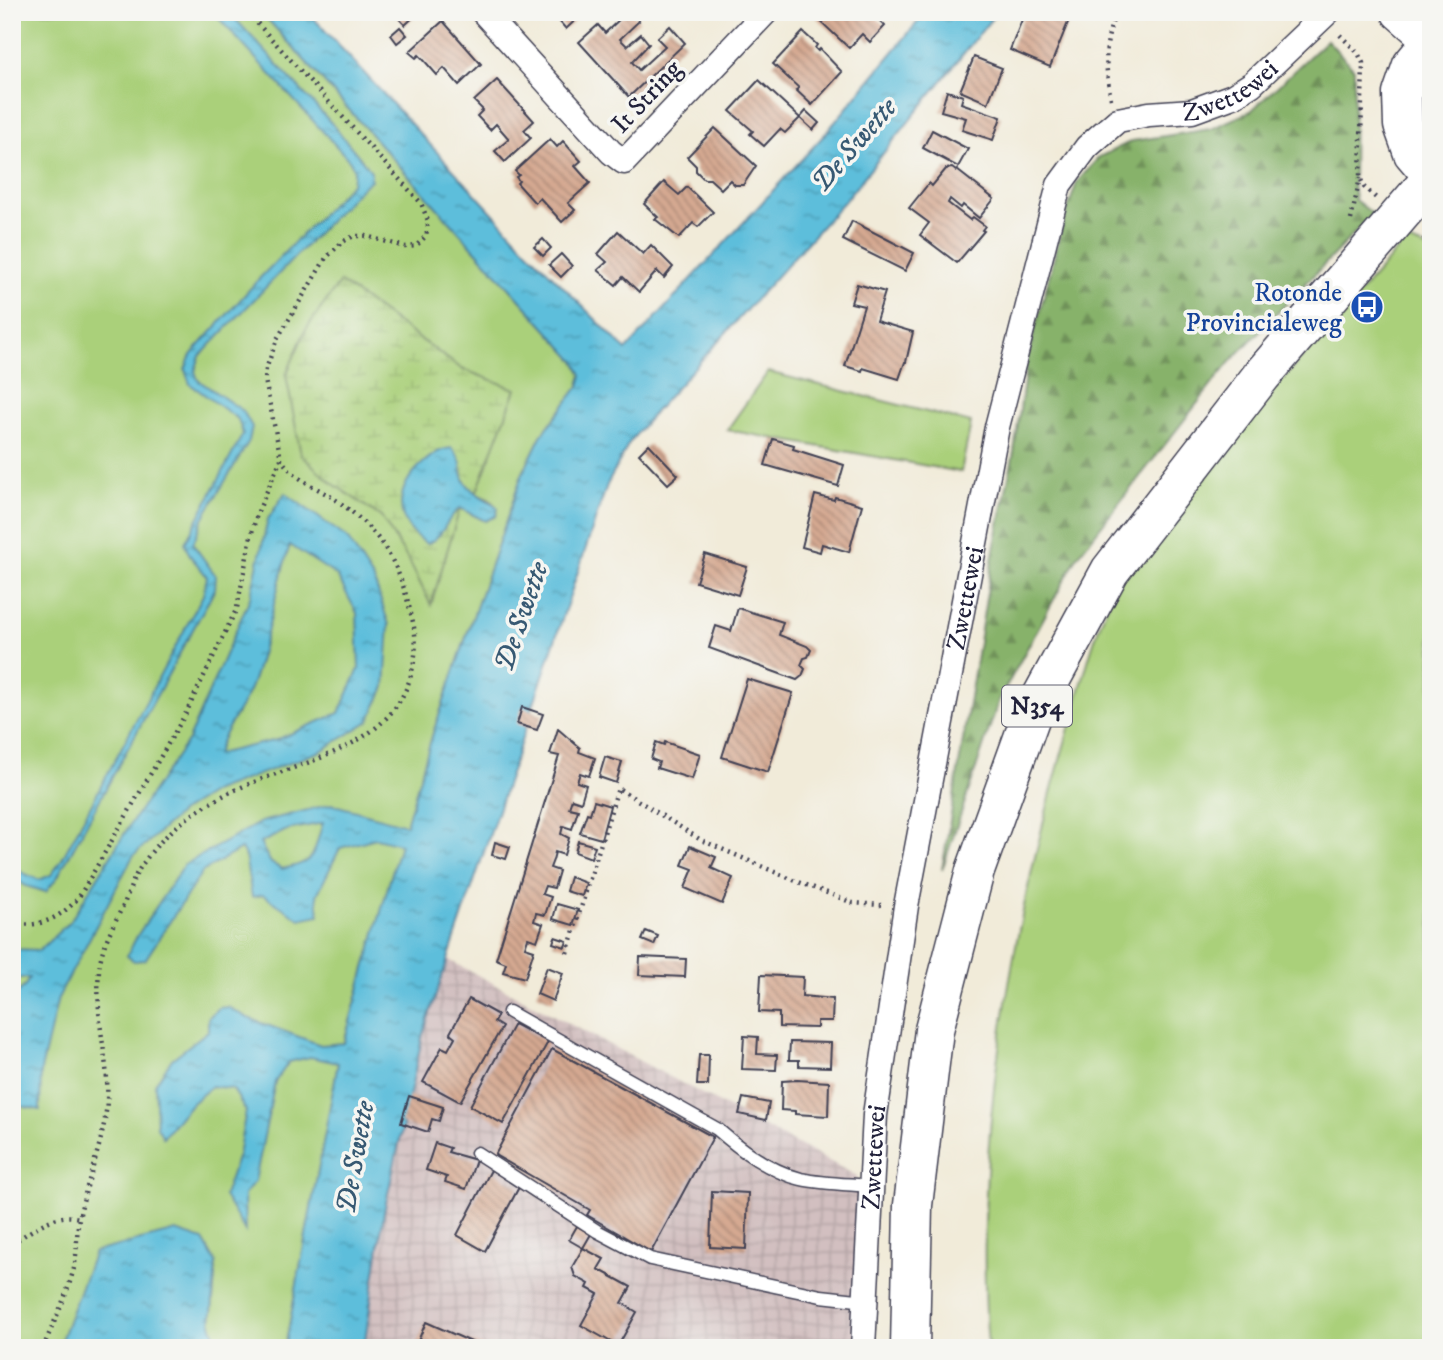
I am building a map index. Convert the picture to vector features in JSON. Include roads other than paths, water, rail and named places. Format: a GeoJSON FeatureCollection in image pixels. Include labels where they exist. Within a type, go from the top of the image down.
{"type":"FeatureCollection","features":[{"type":"Feature","properties":{"kind":"main road","name":"N354"},"geometry":{"type":"LineString","coordinates":[[1431,41],[1412,65],[1402,94],[1403,125],[1413,153],[1431,177]]}},
{"type":"Feature","properties":{"kind":"main road","name":"Zwettewei"},"geometry":{"type":"LineString","coordinates":[[910,1348],[913,1205],[933,1030],[975,871],[1031,716],[1110,571],[1262,376],[1431,177]]}},
{"type":"Feature","properties":{"kind":"street","name":"It String"},"geometry":{"type":"LineString","coordinates":[[483,12],[611,152],[625,162],[766,12]]}},
{"type":"Feature","properties":{"kind":"street"},"geometry":{"type":"LineString","coordinates":[[1399,12],[1431,41]]}},
{"type":"Feature","properties":{"kind":"street","name":"Zwettewei"},"geometry":{"type":"LineString","coordinates":[[863,1348],[875,1115],[906,906],[997,427],[1059,185],[1087,147],[1118,120],[1149,114],[1192,111],[1233,96],[1252,84],[1325,15]]}},
{"type":"Feature","properties":{"kind":"lane"},"geometry":{"type":"LineString","coordinates":[[509,1012],[717,1129],[740,1150],[772,1168],[800,1178],[871,1186]]}},
{"type":"Feature","properties":{"kind":"lane"},"geometry":{"type":"LineString","coordinates":[[477,1153],[597,1231],[650,1259],[821,1296],[866,1301]]}},
{"type":"Feature","properties":{"kind":"water"},"geometry":{"type":"Polygon","coordinates":[[[213,12],[229,12],[334,126],[371,171],[371,180],[200,356],[195,371],[198,380],[243,411],[252,427],[249,441],[202,520],[193,544],[216,576],[215,589],[57,878],[46,892],[26,886],[12,877],[12,868],[39,880],[51,875],[61,861],[203,595],[207,577],[191,557],[185,543],[243,434],[238,419],[190,384],[185,370],[191,355],[257,281],[352,183],[354,170],[350,161],[213,12]]]}},
{"type":"Feature","properties":{"kind":"water","name":"De Swette"},"geometry":{"type":"Polygon","coordinates":[[[261,12],[308,12],[527,250],[626,350],[826,133],[926,12],[997,12],[848,197],[629,443],[607,485],[423,1034],[384,1212],[364,1348],[285,1348],[338,1063],[310,1057],[289,1062],[275,1082],[255,1181],[244,1195],[245,1231],[224,1196],[238,1155],[246,1111],[233,1089],[212,1086],[192,1103],[163,1137],[157,1127],[155,1084],[172,1059],[208,1031],[208,1018],[219,1008],[228,1007],[248,1018],[321,1045],[344,1043],[400,844],[376,838],[340,848],[317,895],[319,915],[300,919],[263,895],[252,897],[245,856],[241,849],[202,872],[145,960],[134,961],[127,956],[137,936],[184,865],[261,822],[331,804],[406,825],[433,733],[522,475],[541,436],[579,386],[582,375],[576,362],[261,12]],[[323,823],[287,830],[260,843],[271,863],[282,869],[294,866],[308,860],[312,855],[323,823]]]}},
{"type":"Feature","properties":{"kind":"water"},"geometry":{"type":"Polygon","coordinates":[[[452,448],[460,461],[467,484],[498,508],[496,516],[485,521],[460,508],[438,536],[427,544],[408,526],[401,504],[403,494],[414,472],[424,462],[440,451],[452,448]]]}},
{"type":"Feature","properties":{"kind":"water"},"geometry":{"type":"Polygon","coordinates":[[[285,493],[347,538],[374,580],[389,625],[385,687],[369,721],[321,751],[215,791],[180,813],[133,856],[58,998],[41,1070],[40,1110],[20,1106],[12,1099],[12,997],[25,986],[29,978],[12,978],[12,949],[40,950],[71,920],[131,823],[188,740],[250,598],[268,519],[285,493]],[[290,545],[251,686],[217,754],[276,740],[339,713],[359,669],[357,613],[337,576],[290,545]]]}},
{"type":"Feature","properties":{"kind":"water"},"geometry":{"type":"Polygon","coordinates":[[[176,1231],[203,1240],[216,1263],[211,1324],[220,1348],[58,1348],[94,1252],[176,1231]]]}},
{"type":"Feature","properties":{"kind":"place","name":"Rotonde Provincialeweg"},"geometry":{"type":"Point","coordinates":[1367,307]}}]}
